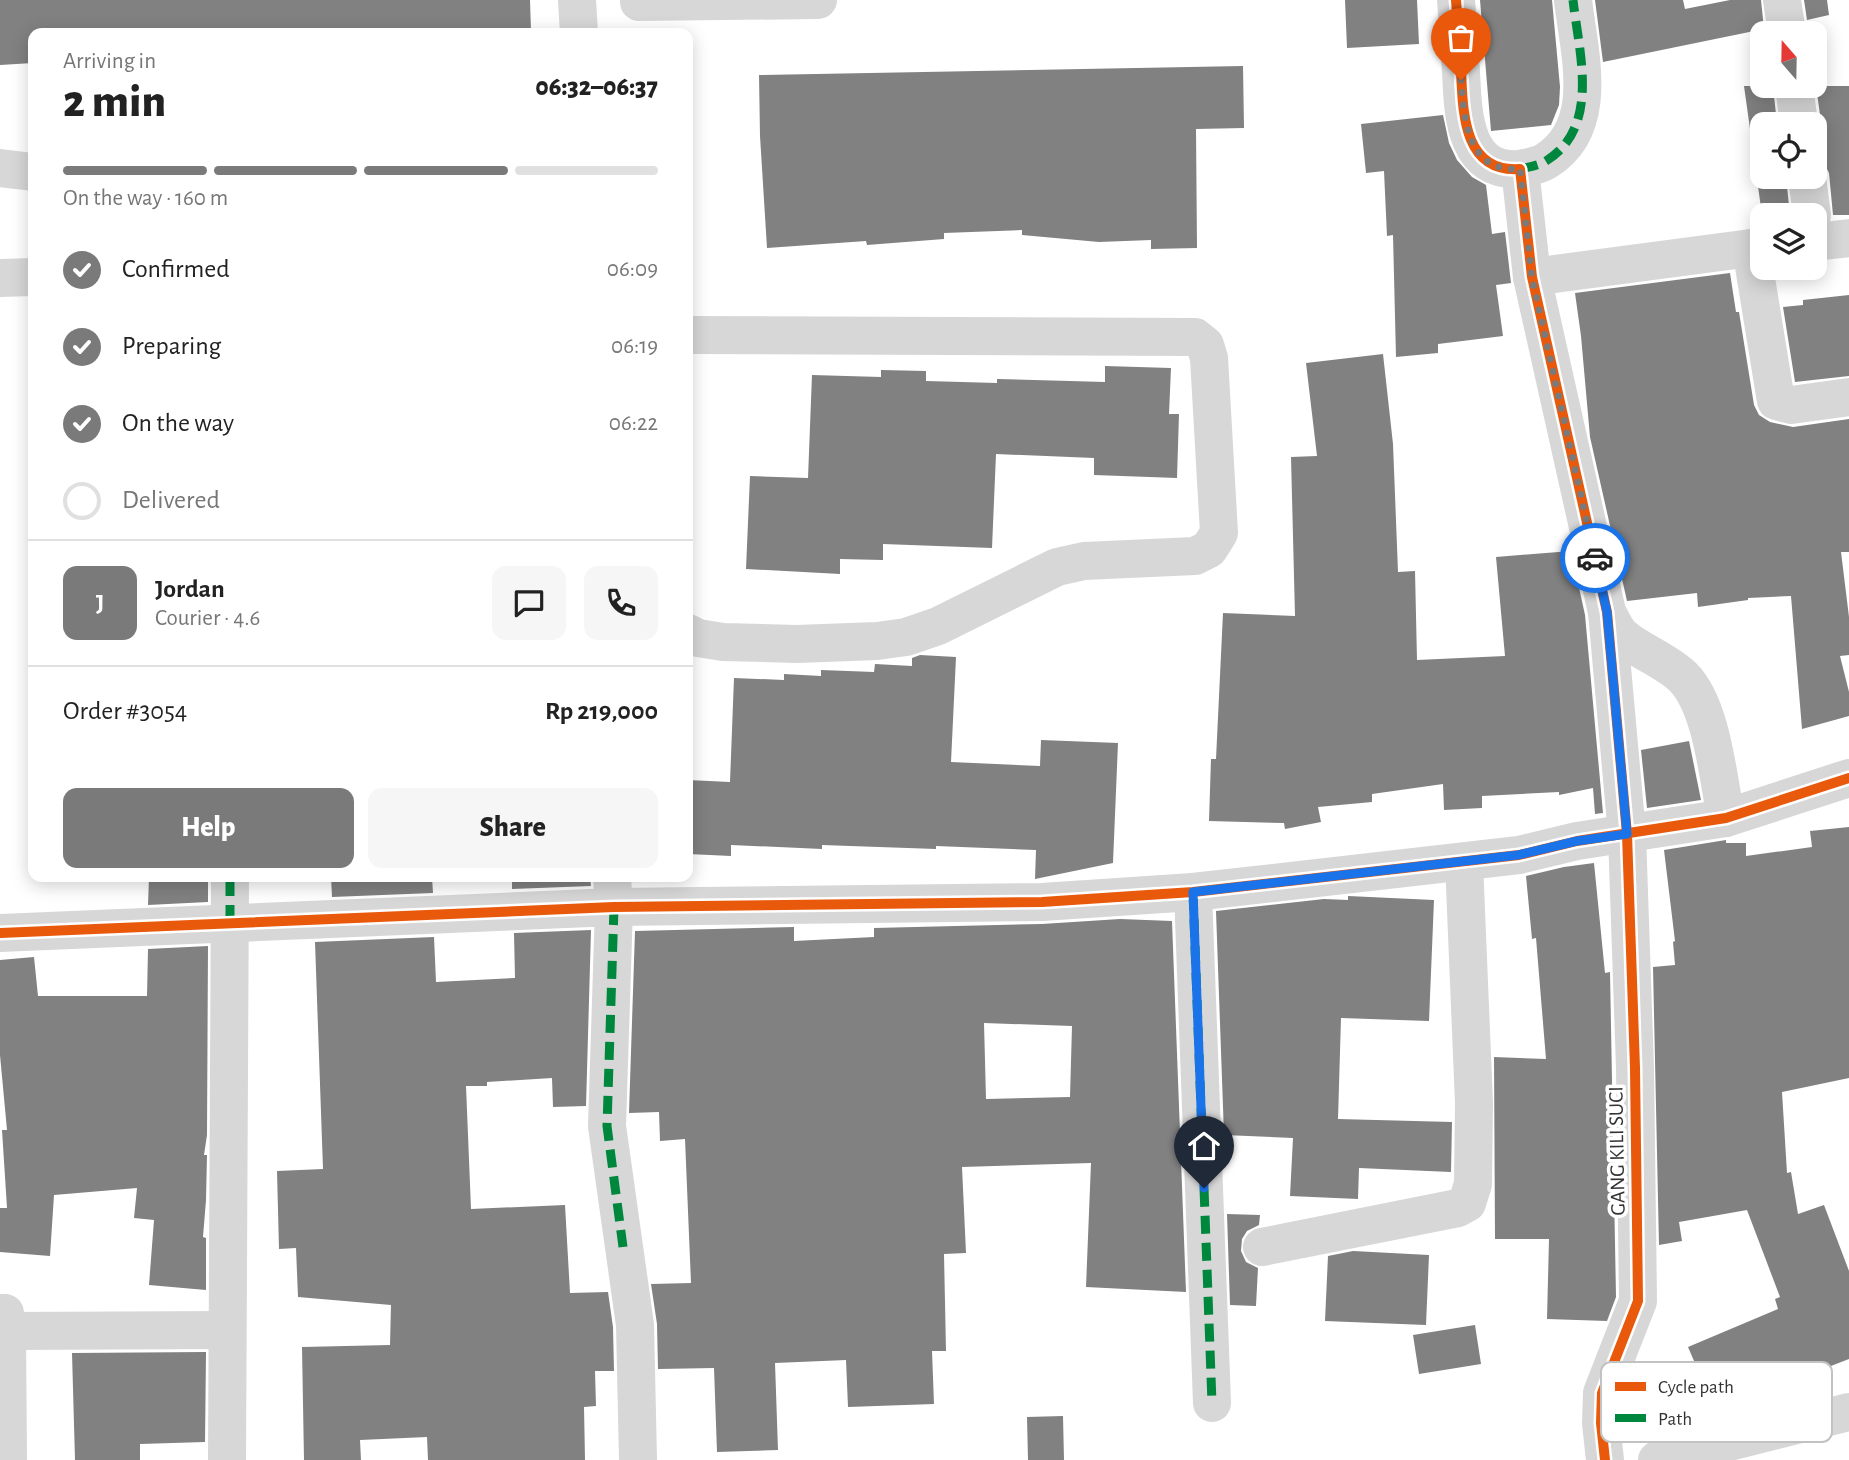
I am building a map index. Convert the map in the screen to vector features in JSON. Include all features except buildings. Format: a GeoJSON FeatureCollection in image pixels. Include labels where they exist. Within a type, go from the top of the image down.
{"type":"FeatureCollection","features":[{"type":"Feature","properties":{"kind":"street"},"geometry":{"type":"LineString","coordinates":[[577,0],[579,28]]}},
{"type":"Feature","properties":{"kind":"street"},"geometry":{"type":"LineString","coordinates":[[638,12],[818,0]]}},
{"type":"Feature","properties":{"kind":"street"},"geometry":{"type":"LineString","coordinates":[[1456,0],[1463,107],[1468,133],[1485,160],[1497,167],[1520,169],[1547,161],[1565,145],[1580,118],[1581,76],[1573,0]]}},
{"type":"Feature","properties":{"kind":"street"},"geometry":{"type":"LineString","coordinates":[[1782,0],[1785,21]]}},
{"type":"Feature","properties":{"kind":"street"},"geometry":{"type":"LineString","coordinates":[[0,168],[28,171]]}},
{"type":"Feature","properties":{"kind":"street","name":"GANG KILI SUCI"},"geometry":{"type":"LineString","coordinates":[[1520,169],[1532,278],[1607,612],[1627,834],[1635,1068],[1638,1301],[1614,1362]]}},
{"type":"Feature","properties":{"kind":"street"},"geometry":{"type":"LineString","coordinates":[[1532,278],[1750,249]]}},
{"type":"Feature","properties":{"kind":"street"},"geometry":{"type":"LineString","coordinates":[[0,278],[28,277]]}},
{"type":"Feature","properties":{"kind":"street"},"geometry":{"type":"LineString","coordinates":[[1760,280],[1776,401],[1791,405],[1849,397]]}},
{"type":"Feature","properties":{"kind":"street"},"geometry":{"type":"LineString","coordinates":[[693,335],[1195,337],[1205,345],[1209,358],[1219,533],[1209,549],[1195,556],[1084,561],[1056,567],[938,626],[906,637],[877,641],[797,644],[723,642],[693,636]]}},
{"type":"Feature","properties":{"kind":"street"},"geometry":{"type":"LineString","coordinates":[[1607,612],[1621,636],[1667,664],[1683,677],[1695,692],[1705,712],[1726,818]]}},
{"type":"Feature","properties":{"kind":"street"},"geometry":{"type":"LineString","coordinates":[[0,933],[230,923],[613,892],[1042,902],[1193,892],[1518,855],[1577,841],[1726,818],[1849,778]]}},
{"type":"Feature","properties":{"kind":"street"},"geometry":{"type":"LineString","coordinates":[[1262,1247],[1458,1208],[1470,1198],[1474,1184],[1474,1103],[1464,862]]}},
{"type":"Feature","properties":{"kind":"street"},"geometry":{"type":"LineString","coordinates":[[227,1460],[230,882]]}},
{"type":"Feature","properties":{"kind":"street"},"geometry":{"type":"LineString","coordinates":[[613,892],[607,1126],[635,1325],[638,1460]]}},
{"type":"Feature","properties":{"kind":"street"},"geometry":{"type":"LineString","coordinates":[[1193,892],[1212,1403]]}},
{"type":"Feature","properties":{"kind":"street"},"geometry":{"type":"LineString","coordinates":[[8,1460],[4,1322],[227,1330]]}},
{"type":"Feature","properties":{"kind":"street"},"geometry":{"type":"LineString","coordinates":[[1832,1416],[1849,1412]]}},
{"type":"Feature","properties":{"kind":"street","name":"GANG KILI SUCI"},"geometry":{"type":"LineString","coordinates":[[1603,1442],[1605,1460]]}},
{"type":"Feature","properties":{"kind":"street"},"geometry":{"type":"LineString","coordinates":[[1657,1460],[1729,1442]]}},
{"type":"Feature","properties":{"kind":"marked path"},"geometry":{"type":"LineString","coordinates":[[1520,169],[1546,161],[1563,146],[1574,129],[1580,109],[1582,65],[1573,0]]}},
{"type":"Feature","properties":{"kind":"marked path"},"geometry":{"type":"LineString","coordinates":[[230,882],[230,923]]}},
{"type":"Feature","properties":{"kind":"marked path"},"geometry":{"type":"LineString","coordinates":[[1193,892],[1212,1403]]}},
{"type":"Feature","properties":{"kind":"marked path"},"geometry":{"type":"LineString","coordinates":[[614,907],[607,1126],[623,1247]]}},
{"type":"Feature","properties":{"kind":"cycle path"},"geometry":{"type":"LineString","coordinates":[[1456,0],[1463,104],[1470,137],[1477,151],[1487,161],[1501,168],[1520,169],[1532,277],[1607,612],[1627,834],[1635,1068],[1638,1301],[1614,1362]]}},
{"type":"Feature","properties":{"kind":"cycle path"},"geometry":{"type":"LineString","coordinates":[[0,933],[614,907],[1042,902],[1193,892],[1519,855],[1577,841],[1726,818],[1849,778]]}},
{"type":"Feature","properties":{"kind":"cycle path"},"geometry":{"type":"LineString","coordinates":[[1603,1442],[1605,1460]]}},
{"type":"Feature","properties":{"kind":"way so far"},"geometry":{"type":"LineString","coordinates":[[1461,80],[1464,119],[1475,148],[1485,160],[1497,167],[1520,169],[1532,278],[1595,558]]}},
{"type":"Feature","properties":{"kind":"route"},"geometry":{"type":"LineString","coordinates":[[1204,1188],[1193,892],[1518,855],[1577,841],[1627,834],[1607,612],[1595,558]]}}]}
